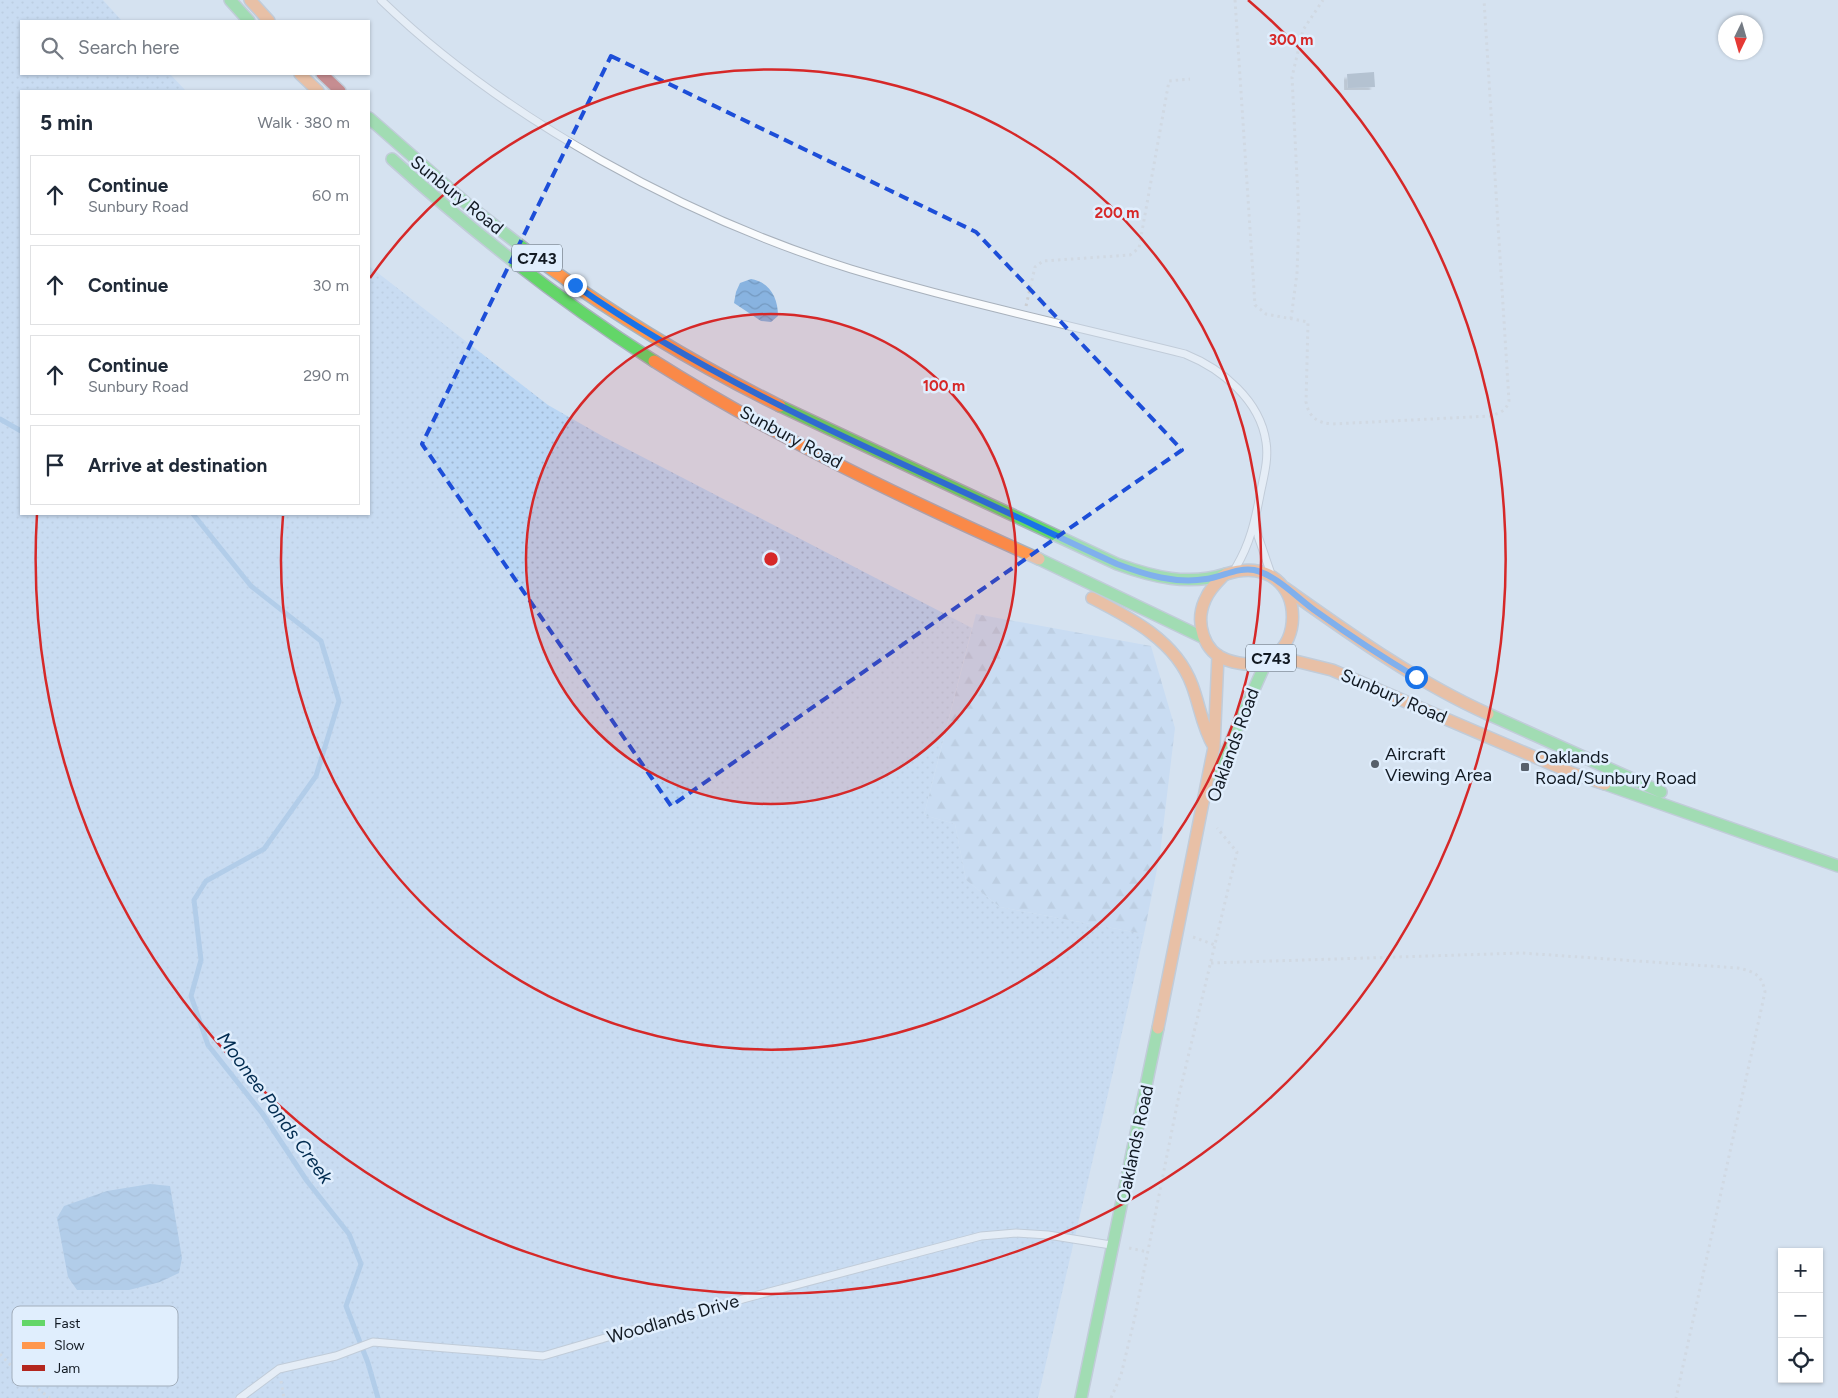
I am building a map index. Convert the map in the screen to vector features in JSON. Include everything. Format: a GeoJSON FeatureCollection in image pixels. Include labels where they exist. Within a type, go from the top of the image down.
{"type":"FeatureCollection","features":[{"type":"Feature","properties":{"kind":"main road"},"geometry":{"type":"LineString","coordinates":[[230,0],[248,20]]}},
{"type":"Feature","properties":{"kind":"main road"},"geometry":{"type":"LineString","coordinates":[[250,0],[268,20]]}},
{"type":"Feature","properties":{"kind":"main road"},"geometry":{"type":"LineString","coordinates":[[301,75],[317,90]]}},
{"type":"Feature","properties":{"kind":"main road"},"geometry":{"type":"LineString","coordinates":[[323,75],[339,90]]}},
{"type":"Feature","properties":{"kind":"main road","name":"Sunbury Road"},"geometry":{"type":"LineString","coordinates":[[370,119],[408,155],[496,228],[531,254],[643,331],[722,376],[815,424],[1117,564],[1162,579],[1191,580],[1228,574]]}},
{"type":"Feature","properties":{"kind":"main road","name":"Sunbury Road"},"geometry":{"type":"LineString","coordinates":[[384,151],[490,244],[591,320],[736,409],[898,494],[1111,592],[1204,638]]}},
{"type":"Feature","properties":{"kind":"main road"},"geometry":{"type":"LineString","coordinates":[[898,494],[1006,556],[1056,580]]}},
{"type":"Feature","properties":{"kind":"main road","name":"C743"},"geometry":{"type":"LineString","coordinates":[[1204,638],[1218,655],[1229,661],[1255,664],[1271,658],[1290,638],[1295,617],[1292,602],[1285,588],[1272,576],[1253,570],[1228,574]]}},
{"type":"Feature","properties":{"kind":"main road"},"geometry":{"type":"LineString","coordinates":[[1204,638],[1200,624],[1200,610],[1204,597],[1212,585],[1228,574]]}},
{"type":"Feature","properties":{"kind":"main road","name":"Sunbury Road"},"geometry":{"type":"LineString","coordinates":[[1285,588],[1364,644],[1457,700],[1792,850]]}},
{"type":"Feature","properties":{"kind":"main road"},"geometry":{"type":"LineString","coordinates":[[1080,592],[1146,627],[1171,653],[1190,681],[1204,733],[1214,747],[1227,750]]}},
{"type":"Feature","properties":{"kind":"main road","name":"Oaklands Road"},"geometry":{"type":"LineString","coordinates":[[1081,1398],[1187,890],[1214,747],[1218,655]]}},
{"type":"Feature","properties":{"kind":"main road","name":"Sunbury Road"},"geometry":{"type":"LineString","coordinates":[[1271,658],[1332,670],[1572,773],[1838,866]]}},
{"type":"Feature","properties":{"kind":"main road","name":"Oaklands Road"},"geometry":{"type":"LineString","coordinates":[[1187,890],[1227,750],[1271,658]]}},
{"type":"Feature","properties":{"kind":"lane"},"geometry":{"type":"LineString","coordinates":[[380,0],[454,63],[540,124],[672,198],[752,233],[850,268],[1185,354],[1205,362],[1223,374],[1243,395],[1258,418],[1266,442],[1266,460],[1257,516],[1246,548],[1228,574]]}},
{"type":"Feature","properties":{"kind":"lane"},"geometry":{"type":"LineString","coordinates":[[1257,516],[1258,536],[1264,559],[1272,576]]}},
{"type":"Feature","properties":{"kind":"lane","name":"Woodlands Drive"},"geometry":{"type":"LineString","coordinates":[[240,1398],[279,1369],[336,1356],[374,1342],[543,1356],[694,1312],[981,1236],[1024,1233],[1114,1246]]}},
{"type":"Feature","properties":{"kind":"path"},"geometry":{"type":"LineString","coordinates":[[1235,0],[1255,305],[1266,314],[1308,322],[1306,402],[1308,412],[1314,419],[1324,424],[1490,416],[1500,413],[1507,408],[1509,401],[1484,0]]}},
{"type":"Feature","properties":{"kind":"path"},"geometry":{"type":"LineString","coordinates":[[1291,319],[1297,273],[1299,218],[1292,77],[1303,30],[1323,0]]}},
{"type":"Feature","properties":{"kind":"path"},"geometry":{"type":"LineString","coordinates":[[1024,314],[1035,266],[1043,261],[1130,255],[1139,248],[1169,81],[1190,80]]}},
{"type":"Feature","properties":{"kind":"path"},"geometry":{"type":"LineString","coordinates":[[1111,1398],[1121,1375],[1134,1320],[1179,1095],[1237,852],[1208,819]]}},
{"type":"Feature","properties":{"kind":"path"},"geometry":{"type":"LineString","coordinates":[[1178,933],[1215,945]]}},
{"type":"Feature","properties":{"kind":"path"},"geometry":{"type":"LineString","coordinates":[[1211,963],[1522,954],[1738,968],[1755,972],[1763,980],[1765,992],[1676,1398]]}},
{"type":"Feature","properties":{"kind":"path"},"geometry":{"type":"LineString","coordinates":[[0,1354],[12,1367]]}},
{"type":"Feature","properties":{"kind":"path"},"geometry":{"type":"LineString","coordinates":[[279,1369],[284,1398]]}},
{"type":"Feature","properties":{"kind":"path"},"geometry":{"type":"LineString","coordinates":[[34,1386],[50,1398]]}},
{"type":"Feature","properties":{"kind":"highlighted area"},"geometry":{"type":"Polygon","coordinates":[[[611,56],[976,232],[1182,450],[671,806],[422,444],[611,56]]]}},
{"type":"Feature","properties":{"kind":"green space"},"geometry":{"type":"Polygon","coordinates":[[[0,0],[103,0],[121,20],[20,20],[20,75],[171,75],[185,90],[20,90],[20,515],[370,515],[370,267],[548,405],[604,437],[972,628],[924,815],[955,824],[966,880],[1000,907],[1144,934],[1038,1398],[0,1398],[0,0]]]}},
{"type":"Feature","properties":{"kind":"green space"},"geometry":{"type":"Polygon","coordinates":[[[976,614],[1151,646],[1175,728],[1160,854],[1144,934],[1000,907],[966,880],[955,824],[924,815],[976,614]]]}},
{"type":"Feature","properties":{"kind":"water"},"geometry":{"type":"Polygon","coordinates":[[[751,279],[768,287],[772,292],[778,309],[778,316],[771,322],[761,321],[734,303],[740,283],[751,279]]]}},
{"type":"Feature","properties":{"kind":"water"},"geometry":{"type":"Polygon","coordinates":[[[150,1184],[170,1186],[182,1258],[179,1273],[160,1282],[129,1290],[77,1290],[68,1277],[57,1218],[64,1206],[107,1191],[150,1184]]]}},
{"type":"Feature","properties":{"kind":"building"},"geometry":{"type":"Polygon","coordinates":[[[1374,72],[1375,87],[1348,88],[1347,74],[1374,72]]]}},
{"type":"Feature","properties":{"kind":"waterway","name":"Moonee Ponds Creek"},"geometry":{"type":"LineString","coordinates":[[0,419],[20,430]]}},
{"type":"Feature","properties":{"kind":"waterway","name":"Moonee Ponds Creek"},"geometry":{"type":"LineString","coordinates":[[194,515],[251,586],[321,641],[339,701],[316,776],[264,849],[206,881],[194,900],[201,960],[191,996],[208,1045],[262,1113],[307,1181],[349,1234],[361,1264],[346,1306],[368,1363],[378,1398]]}},
{"type":"Feature","properties":{"kind":"traffic: fast"},"geometry":{"type":"LineString","coordinates":[[230,0],[248,20]]}},
{"type":"Feature","properties":{"kind":"traffic: fast"},"geometry":{"type":"LineString","coordinates":[[370,119],[467,204],[544,264]]}},
{"type":"Feature","properties":{"kind":"traffic: fast"},"geometry":{"type":"LineString","coordinates":[[392,159],[518,265],[585,315],[654,361]]}},
{"type":"Feature","properties":{"kind":"traffic: fast"},"geometry":{"type":"LineString","coordinates":[[780,406],[1117,564],[1144,573],[1184,580],[1212,578],[1226,574]]}},
{"type":"Feature","properties":{"kind":"traffic: fast"},"geometry":{"type":"LineString","coordinates":[[1039,559],[1204,638]]}},
{"type":"Feature","properties":{"kind":"traffic: fast"},"geometry":{"type":"LineString","coordinates":[[1219,779],[1227,750],[1267,660]]}},
{"type":"Feature","properties":{"kind":"traffic: fast"},"geometry":{"type":"LineString","coordinates":[[1488,714],[1661,792]]}},
{"type":"Feature","properties":{"kind":"traffic: fast"},"geometry":{"type":"LineString","coordinates":[[1605,784],[1838,866]]}},
{"type":"Feature","properties":{"kind":"traffic: fast"},"geometry":{"type":"LineString","coordinates":[[1081,1398],[1158,1028]]}},
{"type":"Feature","properties":{"kind":"traffic: slow"},"geometry":{"type":"LineString","coordinates":[[250,0],[268,20]]}},
{"type":"Feature","properties":{"kind":"traffic: slow"},"geometry":{"type":"LineString","coordinates":[[301,75],[317,90]]}},
{"type":"Feature","properties":{"kind":"traffic: slow"},"geometry":{"type":"LineString","coordinates":[[544,264],[659,340],[780,406]]}},
{"type":"Feature","properties":{"kind":"traffic: slow"},"geometry":{"type":"LineString","coordinates":[[654,361],[747,416],[843,467],[1039,559]]}},
{"type":"Feature","properties":{"kind":"traffic: slow"},"geometry":{"type":"LineString","coordinates":[[1223,576],[1209,593],[1202,609],[1201,627],[1207,643],[1219,656],[1227,660],[1255,663],[1276,655],[1288,638],[1292,617],[1289,597],[1276,580],[1255,571],[1226,574]]}},
{"type":"Feature","properties":{"kind":"traffic: slow"},"geometry":{"type":"LineString","coordinates":[[1285,588],[1409,672],[1488,714]]}},
{"type":"Feature","properties":{"kind":"traffic: slow"},"geometry":{"type":"LineString","coordinates":[[1092,598],[1151,632],[1175,656],[1185,669],[1192,685],[1204,724],[1214,747]]}},
{"type":"Feature","properties":{"kind":"traffic: slow"},"geometry":{"type":"LineString","coordinates":[[1158,1028],[1214,747],[1218,655]]}},
{"type":"Feature","properties":{"kind":"traffic: slow"},"geometry":{"type":"LineString","coordinates":[[1275,656],[1332,670],[1572,773],[1605,784]]}},
{"type":"Feature","properties":{"kind":"traffic: jam"},"geometry":{"type":"LineString","coordinates":[[323,75],[339,90]]}},
{"type":"Feature","properties":{"kind":"place","name":"Aircraft Viewing Area"},"geometry":{"type":"Point","coordinates":[1375,764]}},
{"type":"Feature","properties":{"kind":"place","name":"Oaklands Road/Sunbury Road"},"geometry":{"type":"Point","coordinates":[1525,767]}},
{"type":"Feature","properties":{"kind":"route"},"geometry":{"type":"LineString","coordinates":[[575,285],[643,331],[722,376],[815,424],[1117,564],[1162,579],[1204,580],[1233,572],[1253,570],[1272,576],[1334,625],[1416,677]]}}]}
